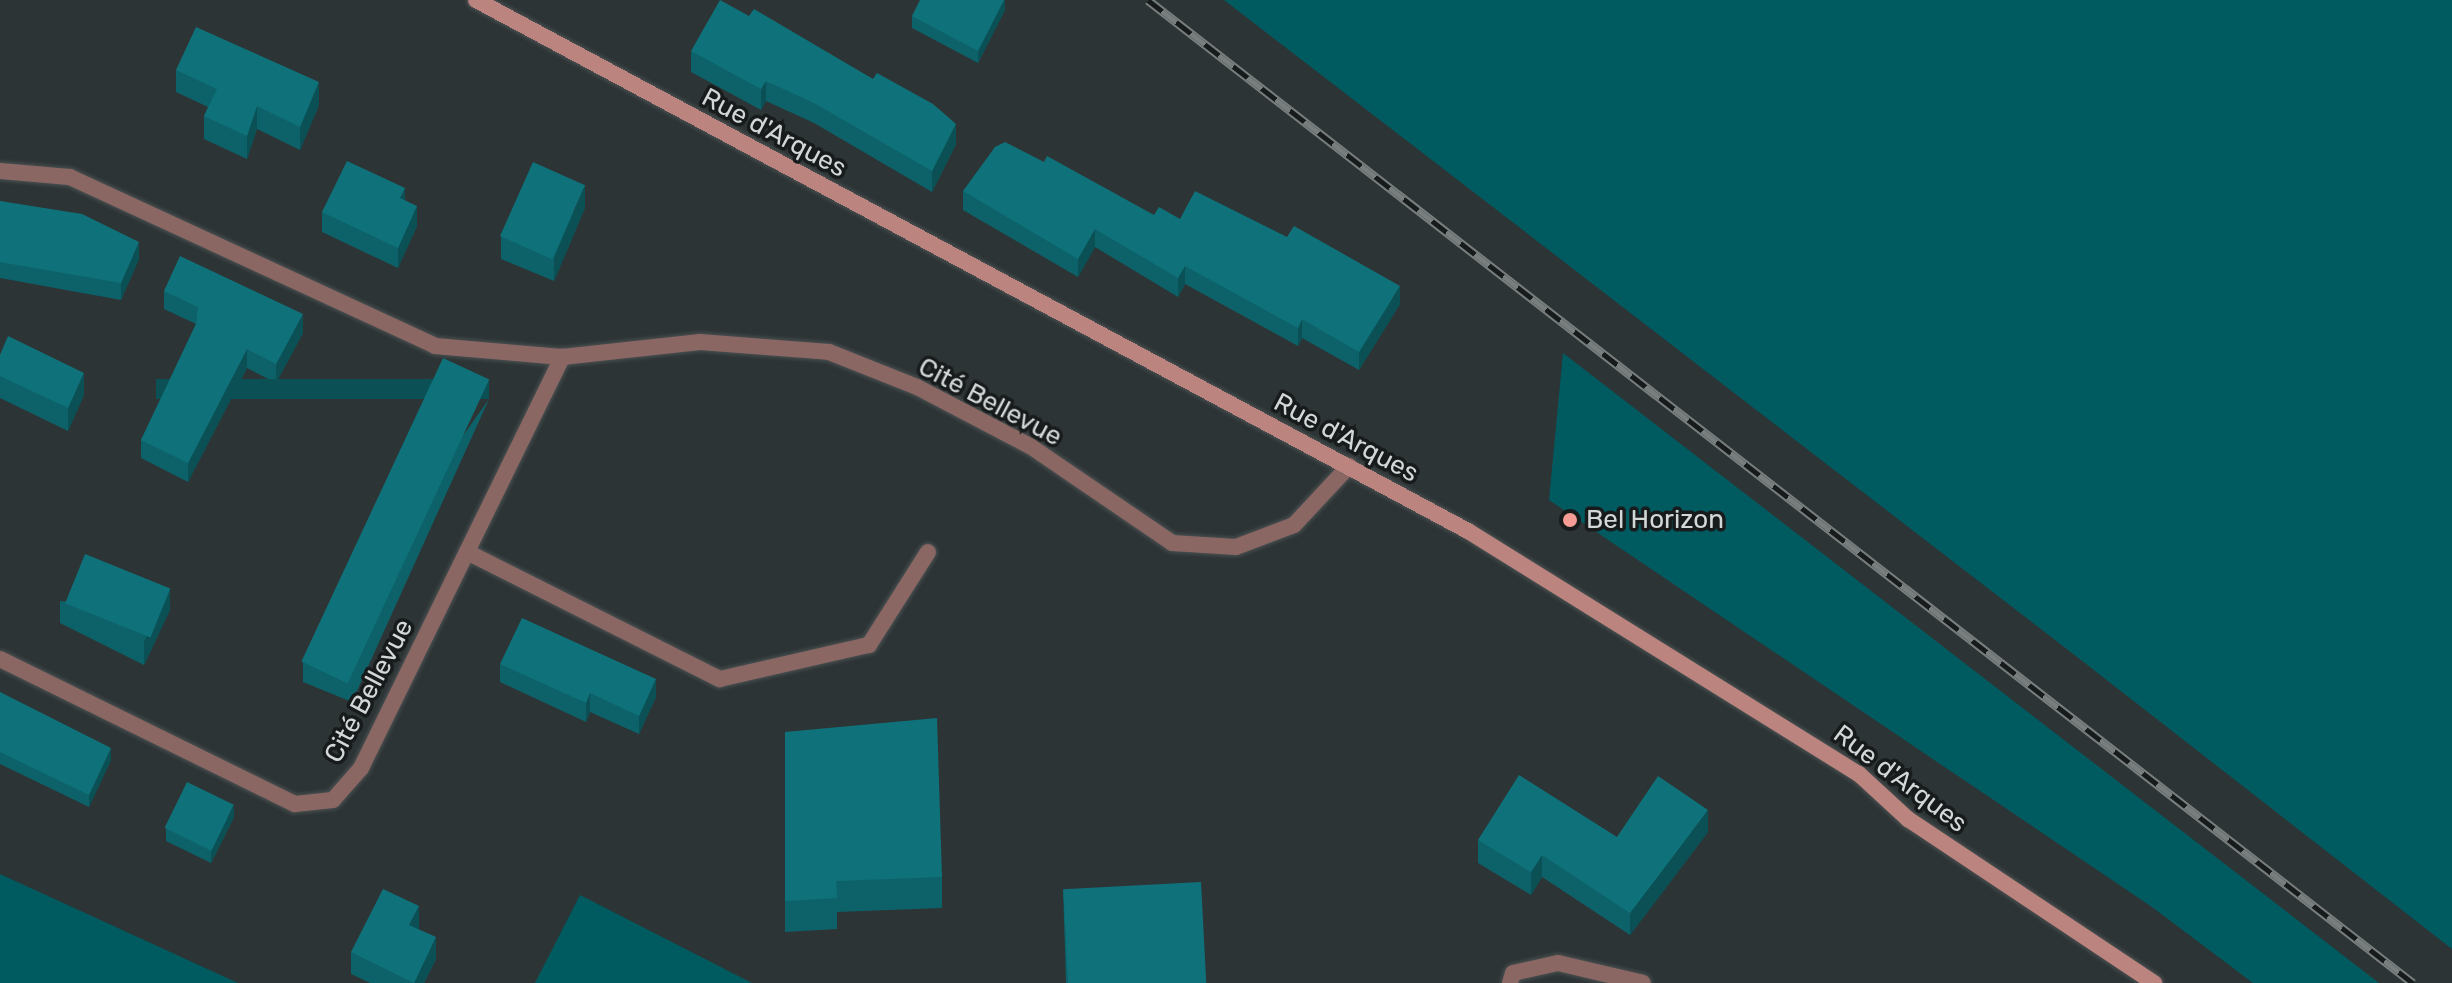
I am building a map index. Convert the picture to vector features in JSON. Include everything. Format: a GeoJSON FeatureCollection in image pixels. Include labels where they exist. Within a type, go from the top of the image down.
{"type":"FeatureCollection","features":[{"type":"Feature","properties":{"kind":"main road","name":"Rue d'Arques"},"geometry":{"type":"LineString","coordinates":[[476,0],[1468,531],[1859,774],[1908,819],[2154,983]]}},
{"type":"Feature","properties":{"kind":"street","name":"Cité Bellevue"},"geometry":{"type":"LineString","coordinates":[[0,171],[70,177],[435,346],[562,357],[700,342],[829,352],[917,387],[1030,446],[1172,543],[1236,547],[1294,525],[1349,466]]}},
{"type":"Feature","properties":{"kind":"street","name":"Cité Bellevue"},"geometry":{"type":"LineString","coordinates":[[0,659],[295,804],[333,800],[361,768],[562,357]]}},
{"type":"Feature","properties":{"kind":"street"},"geometry":{"type":"LineString","coordinates":[[467,552],[720,679],[869,645],[928,552]]}},
{"type":"Feature","properties":{"kind":"street"},"geometry":{"type":"LineString","coordinates":[[1510,983],[1513,973],[1558,963],[1643,983]]}},
{"type":"Feature","properties":{"kind":"shaded area"},"geometry":{"type":"Polygon","coordinates":[[[1224,0],[2452,0],[2452,949],[2081,660],[1224,0]]]}},
{"type":"Feature","properties":{"kind":"shaded area"},"geometry":{"type":"Polygon","coordinates":[[[1563,353],[2379,983],[2253,983],[2152,907],[1549,500],[1563,353]]]}},
{"type":"Feature","properties":{"kind":"shaded area"},"geometry":{"type":"Polygon","coordinates":[[[0,874],[238,983],[0,983],[0,874]]]}},
{"type":"Feature","properties":{"kind":"shaded area"},"geometry":{"type":"Polygon","coordinates":[[[580,895],[752,983],[535,983],[580,895]]]}},
{"type":"Feature","properties":{"kind":"building"},"geometry":{"type":"Polygon","coordinates":[[[720,0],[749,16],[754,9],[873,79],[877,73],[933,104],[956,124],[932,171],[814,103],[766,81],[761,89],[691,51],[720,0]]]}},
{"type":"Feature","properties":{"kind":"building"},"geometry":{"type":"Polygon","coordinates":[[[920,0],[1004,0],[978,51],[912,16],[920,0]]]}},
{"type":"Feature","properties":{"kind":"building"},"geometry":{"type":"Polygon","coordinates":[[[196,27],[319,82],[300,127],[257,106],[247,136],[204,116],[217,89],[176,70],[196,27]]]}},
{"type":"Feature","properties":{"kind":"building"},"geometry":{"type":"Polygon","coordinates":[[[1005,142],[1044,162],[1047,156],[1154,215],[1159,207],[1180,219],[1195,191],[1287,237],[1294,226],[1400,286],[1359,352],[1302,319],[1298,328],[1185,266],[1178,278],[1095,229],[1078,259],[963,191],[995,147],[1005,142]]]}},
{"type":"Feature","properties":{"kind":"building"},"geometry":{"type":"Polygon","coordinates":[[[347,161],[405,188],[400,198],[417,206],[398,248],[322,212],[347,161]]]}},
{"type":"Feature","properties":{"kind":"building"},"geometry":{"type":"Polygon","coordinates":[[[533,162],[585,185],[552,259],[500,236],[533,162]]]}},
{"type":"Feature","properties":{"kind":"building"},"geometry":{"type":"Polygon","coordinates":[[[0,201],[82,214],[139,242],[121,283],[0,262],[0,201]]]}},
{"type":"Feature","properties":{"kind":"building"},"geometry":{"type":"Polygon","coordinates":[[[180,256],[303,314],[276,364],[247,349],[188,463],[141,440],[196,324],[198,307],[164,291],[180,256]]]}},
{"type":"Feature","properties":{"kind":"building"},"geometry":{"type":"Polygon","coordinates":[[[8,336],[84,373],[68,408],[0,376],[0,355],[8,336]]]}},
{"type":"Feature","properties":{"kind":"building"},"geometry":{"type":"Polygon","coordinates":[[[443,358],[489,380],[348,683],[301,662],[443,358]]]}},
{"type":"Feature","properties":{"kind":"building"},"geometry":{"type":"Polygon","coordinates":[[[85,554],[170,588],[150,638],[65,603],[85,554]]]}},
{"type":"Feature","properties":{"kind":"building"},"geometry":{"type":"Polygon","coordinates":[[[522,618],[656,679],[639,716],[590,693],[586,703],[500,664],[522,618]]]}},
{"type":"Feature","properties":{"kind":"building"},"geometry":{"type":"Polygon","coordinates":[[[0,692],[111,748],[89,795],[0,752],[0,692]]]}},
{"type":"Feature","properties":{"kind":"building"},"geometry":{"type":"Polygon","coordinates":[[[937,718],[942,877],[836,881],[837,898],[785,901],[785,732],[937,718]]]}},
{"type":"Feature","properties":{"kind":"building"},"geometry":{"type":"Polygon","coordinates":[[[1519,775],[1617,837],[1658,776],[1708,810],[1630,913],[1542,855],[1531,872],[1478,840],[1519,775]]]}},
{"type":"Feature","properties":{"kind":"building"},"geometry":{"type":"Polygon","coordinates":[[[187,782],[234,805],[211,851],[165,828],[187,782]]]}},
{"type":"Feature","properties":{"kind":"building"},"geometry":{"type":"Polygon","coordinates":[[[1201,882],[1206,983],[1068,983],[1063,889],[1201,882]]]}},
{"type":"Feature","properties":{"kind":"building"},"geometry":{"type":"Polygon","coordinates":[[[383,889],[419,906],[409,925],[436,937],[414,983],[351,952],[383,889]]]}},
{"type":"Feature","properties":{"kind":"railway"},"geometry":{"type":"LineString","coordinates":[[1148,0],[2413,983]]}},
{"type":"Feature","properties":{"kind":"place","name":"Bel Horizon"},"geometry":{"type":"Point","coordinates":[1570,520]}}]}
